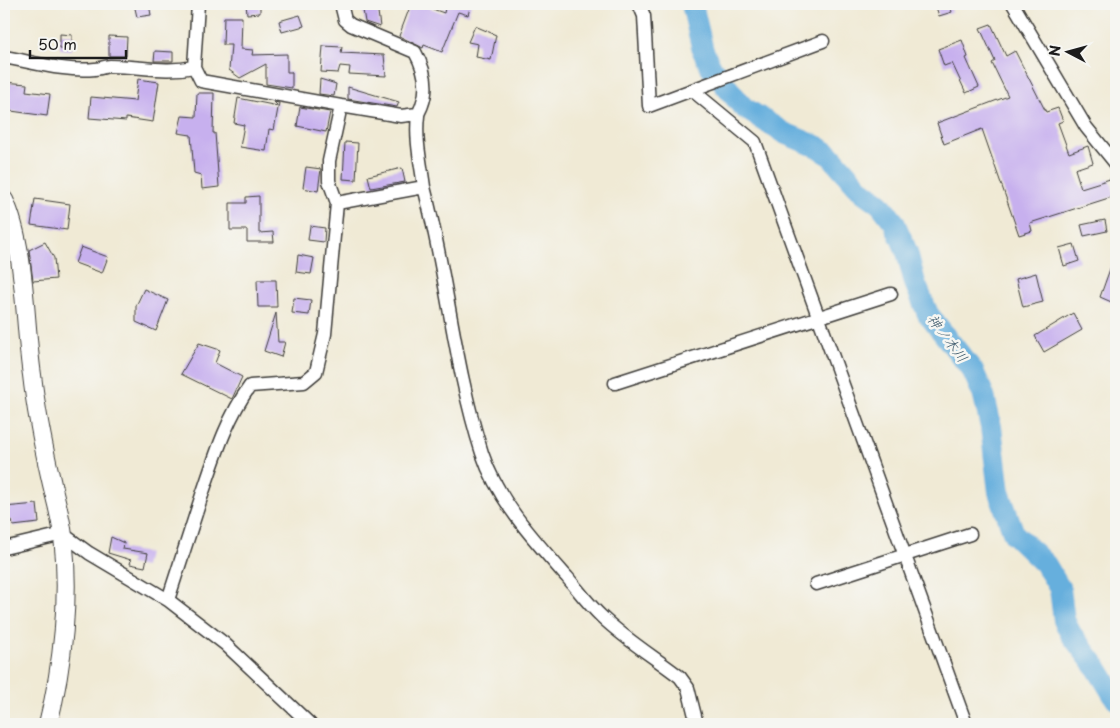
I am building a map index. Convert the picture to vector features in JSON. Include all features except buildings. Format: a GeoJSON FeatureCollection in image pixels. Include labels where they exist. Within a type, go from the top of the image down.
{"type":"FeatureCollection","features":[{"type":"Feature","properties":{"kind":"street"},"geometry":{"type":"LineString","coordinates":[[198,4],[194,67],[201,81],[401,116],[418,114]]}},
{"type":"Feature","properties":{"kind":"street"},"geometry":{"type":"LineString","coordinates":[[341,4],[345,20],[351,25],[415,52],[425,75],[424,94],[418,114],[419,153],[424,186],[438,242],[458,359],[473,422],[482,452],[499,491],[531,536],[602,617],[680,677],[688,688],[697,724]]}},
{"type":"Feature","properties":{"kind":"street"},"geometry":{"type":"LineString","coordinates":[[639,4],[644,16],[650,106],[823,41]]}},
{"type":"Feature","properties":{"kind":"street"},"geometry":{"type":"LineString","coordinates":[[1013,4],[1086,127],[1116,164]]}},
{"type":"Feature","properties":{"kind":"street"},"geometry":{"type":"LineString","coordinates":[[4,57],[58,67],[95,69],[108,66],[155,70],[180,70],[194,67]]}},
{"type":"Feature","properties":{"kind":"street"},"geometry":{"type":"LineString","coordinates":[[692,90],[755,142],[820,316],[966,724]]}},
{"type":"Feature","properties":{"kind":"street"},"geometry":{"type":"LineString","coordinates":[[168,600],[207,476],[234,416],[236,405],[250,386],[304,382],[316,372],[324,334],[338,203],[329,181],[329,171],[341,106]]}},
{"type":"Feature","properties":{"kind":"street"},"geometry":{"type":"LineString","coordinates":[[338,203],[424,186]]}},
{"type":"Feature","properties":{"kind":"street"},"geometry":{"type":"LineString","coordinates":[[4,200],[12,216],[18,250],[39,428],[63,534],[66,575],[63,630],[54,700],[48,724]]}},
{"type":"Feature","properties":{"kind":"street"},"geometry":{"type":"LineString","coordinates":[[616,383],[891,294]]}},
{"type":"Feature","properties":{"kind":"street"},"geometry":{"type":"LineString","coordinates":[[4,548],[63,534],[89,553],[168,600],[224,644],[310,724]]}},
{"type":"Feature","properties":{"kind":"street"},"geometry":{"type":"LineString","coordinates":[[816,584],[970,534]]}},
{"type":"Feature","properties":{"kind":"waterway","name":"神ノ木川"},"geometry":{"type":"LineString","coordinates":[[692,4],[703,51],[712,69],[743,107],[784,133],[818,147],[830,155],[862,191],[880,204],[894,222],[907,252],[915,283],[928,314],[973,371],[984,396],[991,427],[999,492],[1014,534],[1046,565],[1060,589],[1064,620],[1071,634],[1097,668],[1116,699]]}}]}
